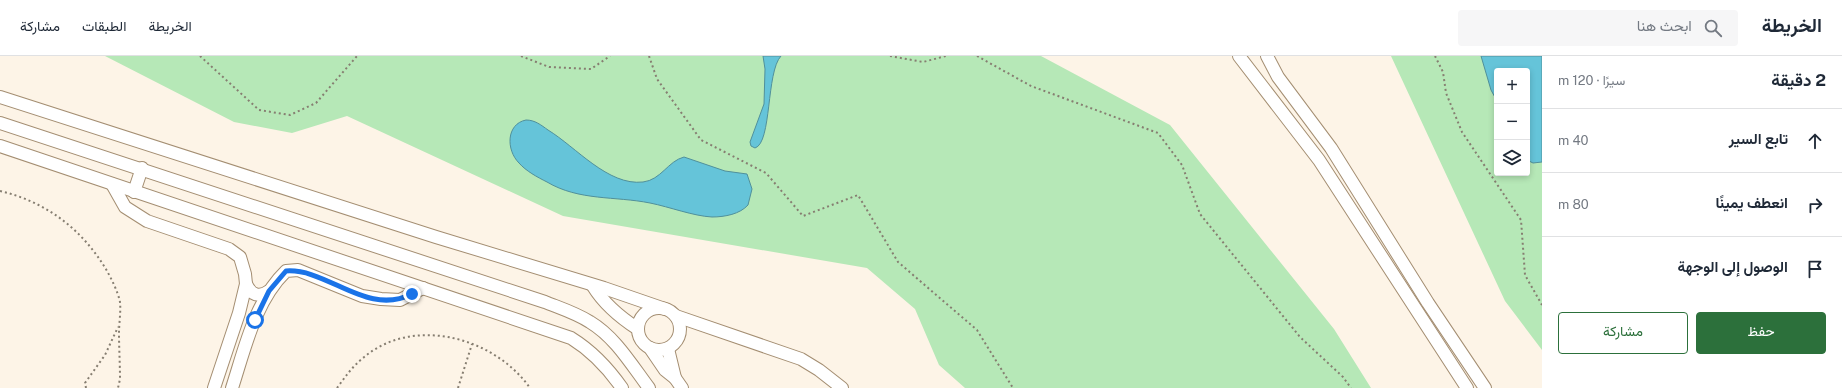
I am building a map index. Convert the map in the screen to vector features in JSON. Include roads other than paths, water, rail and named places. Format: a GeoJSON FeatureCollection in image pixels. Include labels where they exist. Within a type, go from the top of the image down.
{"type":"FeatureCollection","features":[{"type":"Feature","properties":{"kind":"street"},"geometry":{"type":"LineString","coordinates":[[1239,56],[1319,160],[1467,388]]}},
{"type":"Feature","properties":{"kind":"street"},"geometry":{"type":"LineString","coordinates":[[1267,56],[1278,77],[1331,148],[1428,304],[1485,388]]}},
{"type":"Feature","properties":{"kind":"street"},"geometry":{"type":"LineString","coordinates":[[0,98],[665,309],[676,316],[801,359],[819,370],[842,388]]}},
{"type":"Feature","properties":{"kind":"street"},"geometry":{"type":"LineString","coordinates":[[0,123],[142,168],[545,302],[591,323],[610,338],[620,349],[648,388]]}},
{"type":"Feature","properties":{"kind":"street"},"geometry":{"type":"LineString","coordinates":[[0,146],[571,338],[588,348],[622,388]]}},
{"type":"Feature","properties":{"kind":"street"},"geometry":{"type":"LineString","coordinates":[[134,192],[142,168]]}},
{"type":"Feature","properties":{"kind":"street"},"geometry":{"type":"LineString","coordinates":[[112,184],[125,207],[147,221],[229,249],[240,257],[246,284],[239,313],[214,388]]}},
{"type":"Feature","properties":{"kind":"street"},"geometry":{"type":"LineString","coordinates":[[232,388],[255,320],[269,291],[286,271],[298,270],[362,296],[381,299],[400,300],[423,288]]}},
{"type":"Feature","properties":{"kind":"street"},"geometry":{"type":"LineString","coordinates":[[246,284],[251,292],[256,295],[269,291]]}},
{"type":"Feature","properties":{"kind":"street"},"geometry":{"type":"LineString","coordinates":[[593,286],[604,301],[625,321],[638,329],[643,342],[650,348],[665,370],[679,383]]}},
{"type":"Feature","properties":{"kind":"street"},"geometry":{"type":"LineString","coordinates":[[1416,311],[1428,304]]}},
{"type":"Feature","properties":{"kind":"street"},"geometry":{"type":"LineString","coordinates":[[638,329],[642,317],[647,313],[652,310],[665,309]]}},
{"type":"Feature","properties":{"kind":"street"},"geometry":{"type":"LineString","coordinates":[[239,313],[247,311],[255,320]]}},
{"type":"Feature","properties":{"kind":"street"},"geometry":{"type":"LineString","coordinates":[[650,348],[661,350],[668,349],[678,340],[680,331],[679,321],[676,316]]}},
{"type":"Feature","properties":{"kind":"street"},"geometry":{"type":"LineString","coordinates":[[680,331],[706,326]]}},
{"type":"Feature","properties":{"kind":"street"},"geometry":{"type":"LineString","coordinates":[[668,349],[679,383]]}},
{"type":"Feature","properties":{"kind":"water"},"geometry":{"type":"Polygon","coordinates":[[[763,56],[781,56],[776,64],[773,76],[764,134],[760,143],[755,148],[751,146],[750,142],[764,104],[765,69],[763,56]]]}},
{"type":"Feature","properties":{"kind":"water"},"geometry":{"type":"Polygon","coordinates":[[[1481,56],[1542,56],[1542,162],[1533,163],[1530,162],[1530,68],[1494,68],[1494,96],[1481,56]]]}},
{"type":"Feature","properties":{"kind":"water"},"geometry":{"type":"Polygon","coordinates":[[[526,120],[535,122],[559,137],[605,172],[630,182],[649,181],[655,178],[673,162],[684,157],[725,171],[747,174],[752,189],[748,205],[741,211],[732,214],[712,217],[697,215],[650,203],[584,195],[559,188],[528,171],[515,158],[510,145],[510,138],[519,122],[526,120]]]}}]}
